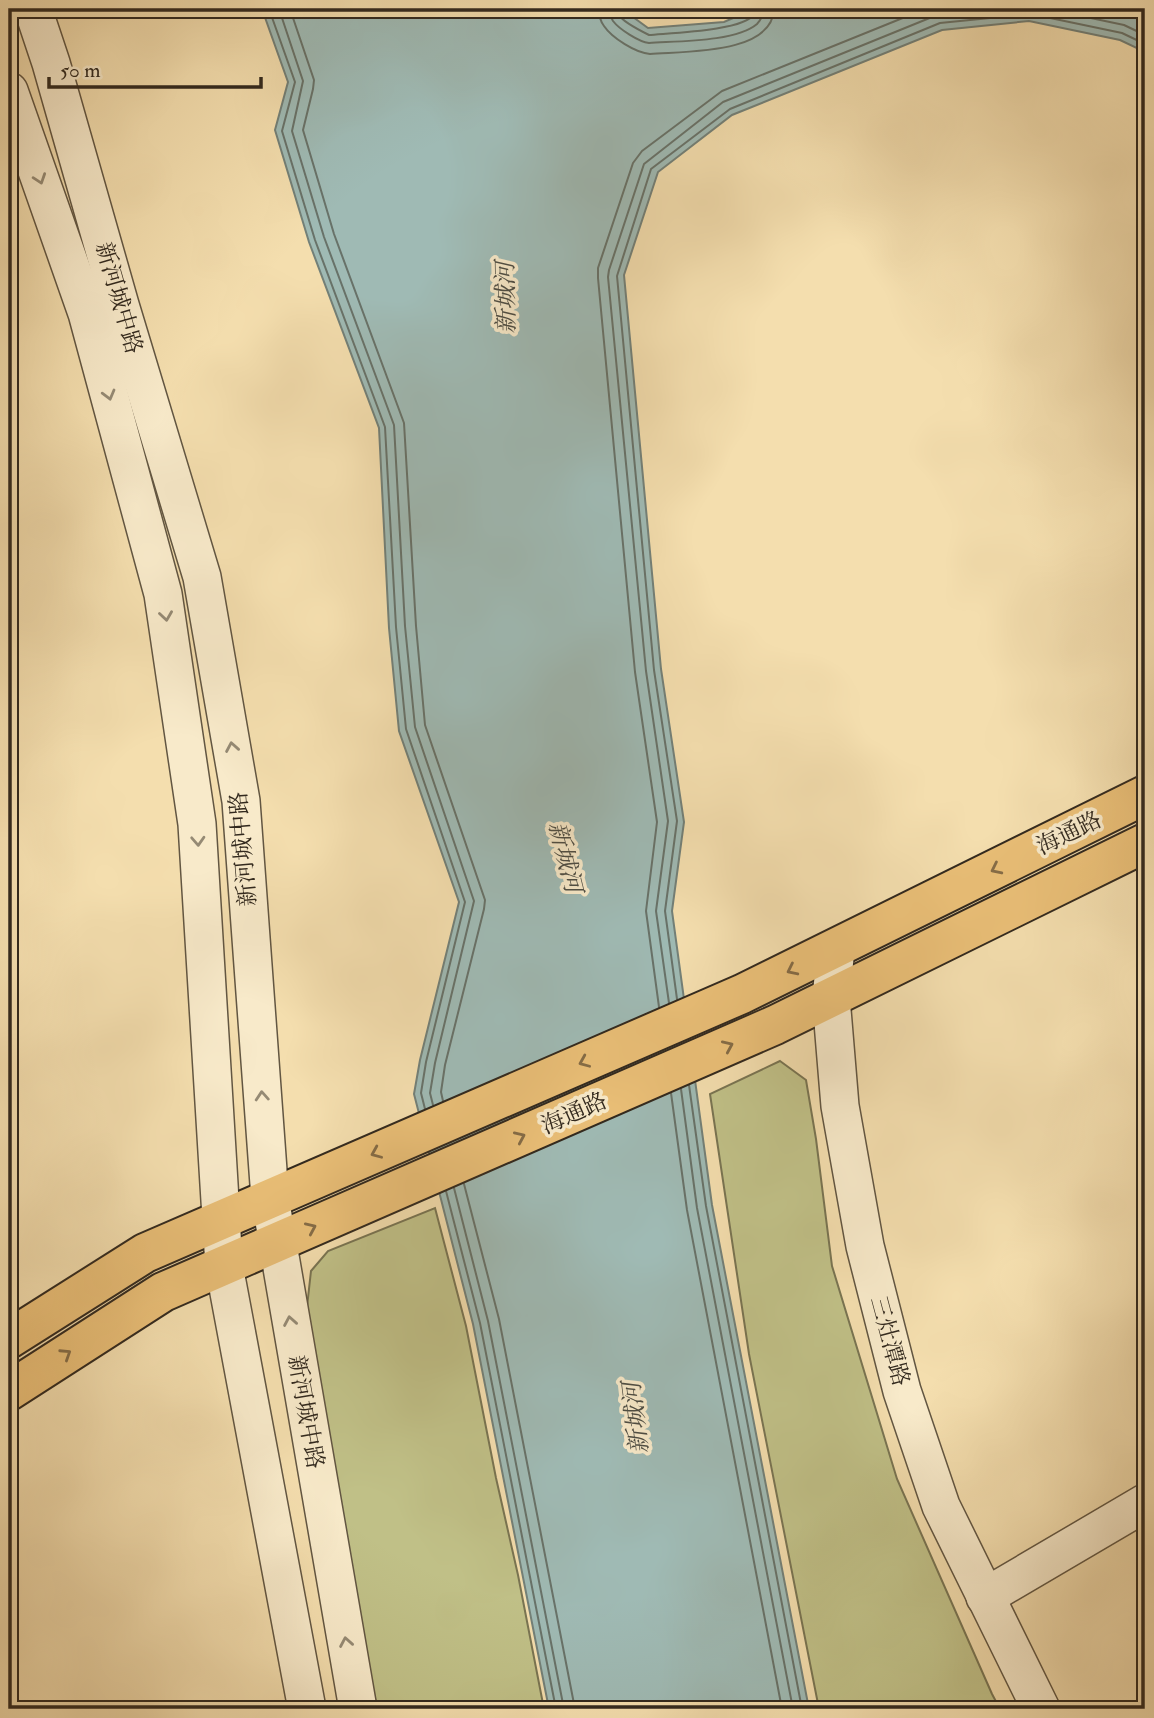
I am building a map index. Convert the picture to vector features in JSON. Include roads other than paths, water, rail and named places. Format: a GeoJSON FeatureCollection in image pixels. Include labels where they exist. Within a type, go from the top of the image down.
{"type":"FeatureCollection","features":[{"type":"Feature","properties":{"kind":"main road","name":"海通路"},"geometry":{"type":"LineString","coordinates":[[9,1339],[145,1253],[742,994],[1145,796]]}},
{"type":"Feature","properties":{"kind":"main road","name":"海通路"},"geometry":{"type":"LineString","coordinates":[[9,1391],[163,1292],[775,1025],[1145,843]]}},
{"type":"Feature","properties":{"kind":"street","name":"新河城中路"},"geometry":{"type":"LineString","coordinates":[[33,9],[202,577],[241,801],[270,1198],[358,1709]]}},
{"type":"Feature","properties":{"kind":"street","name":"新河城中路"},"geometry":{"type":"LineString","coordinates":[[9,92],[87,313],[163,594],[197,824],[224,1266],[307,1709]]}},
{"type":"Feature","properties":{"kind":"street","name":"三灶潭路"},"geometry":{"type":"LineString","coordinates":[[836,948],[831,998],[840,1106],[865,1246],[902,1391],[941,1506],[1041,1709]]}},
{"type":"Feature","properties":{"kind":"street"},"geometry":{"type":"LineString","coordinates":[[985,1597],[1145,1503]]}},
{"type":"Feature","properties":{"kind":"water","name":"新城河"},"geometry":{"type":"Polygon","coordinates":[[[262,9],[622,9],[648,28],[724,22],[754,9],[1145,9],[1145,52],[1120,40],[1029,21],[942,30],[732,115],[658,172],[624,275],[661,669],[684,822],[672,911],[712,1205],[809,1709],[549,1709],[473,1324],[414,1094],[459,902],[399,731],[389,628],[379,428],[309,242],[275,130],[288,82],[262,9]]]}}]}
